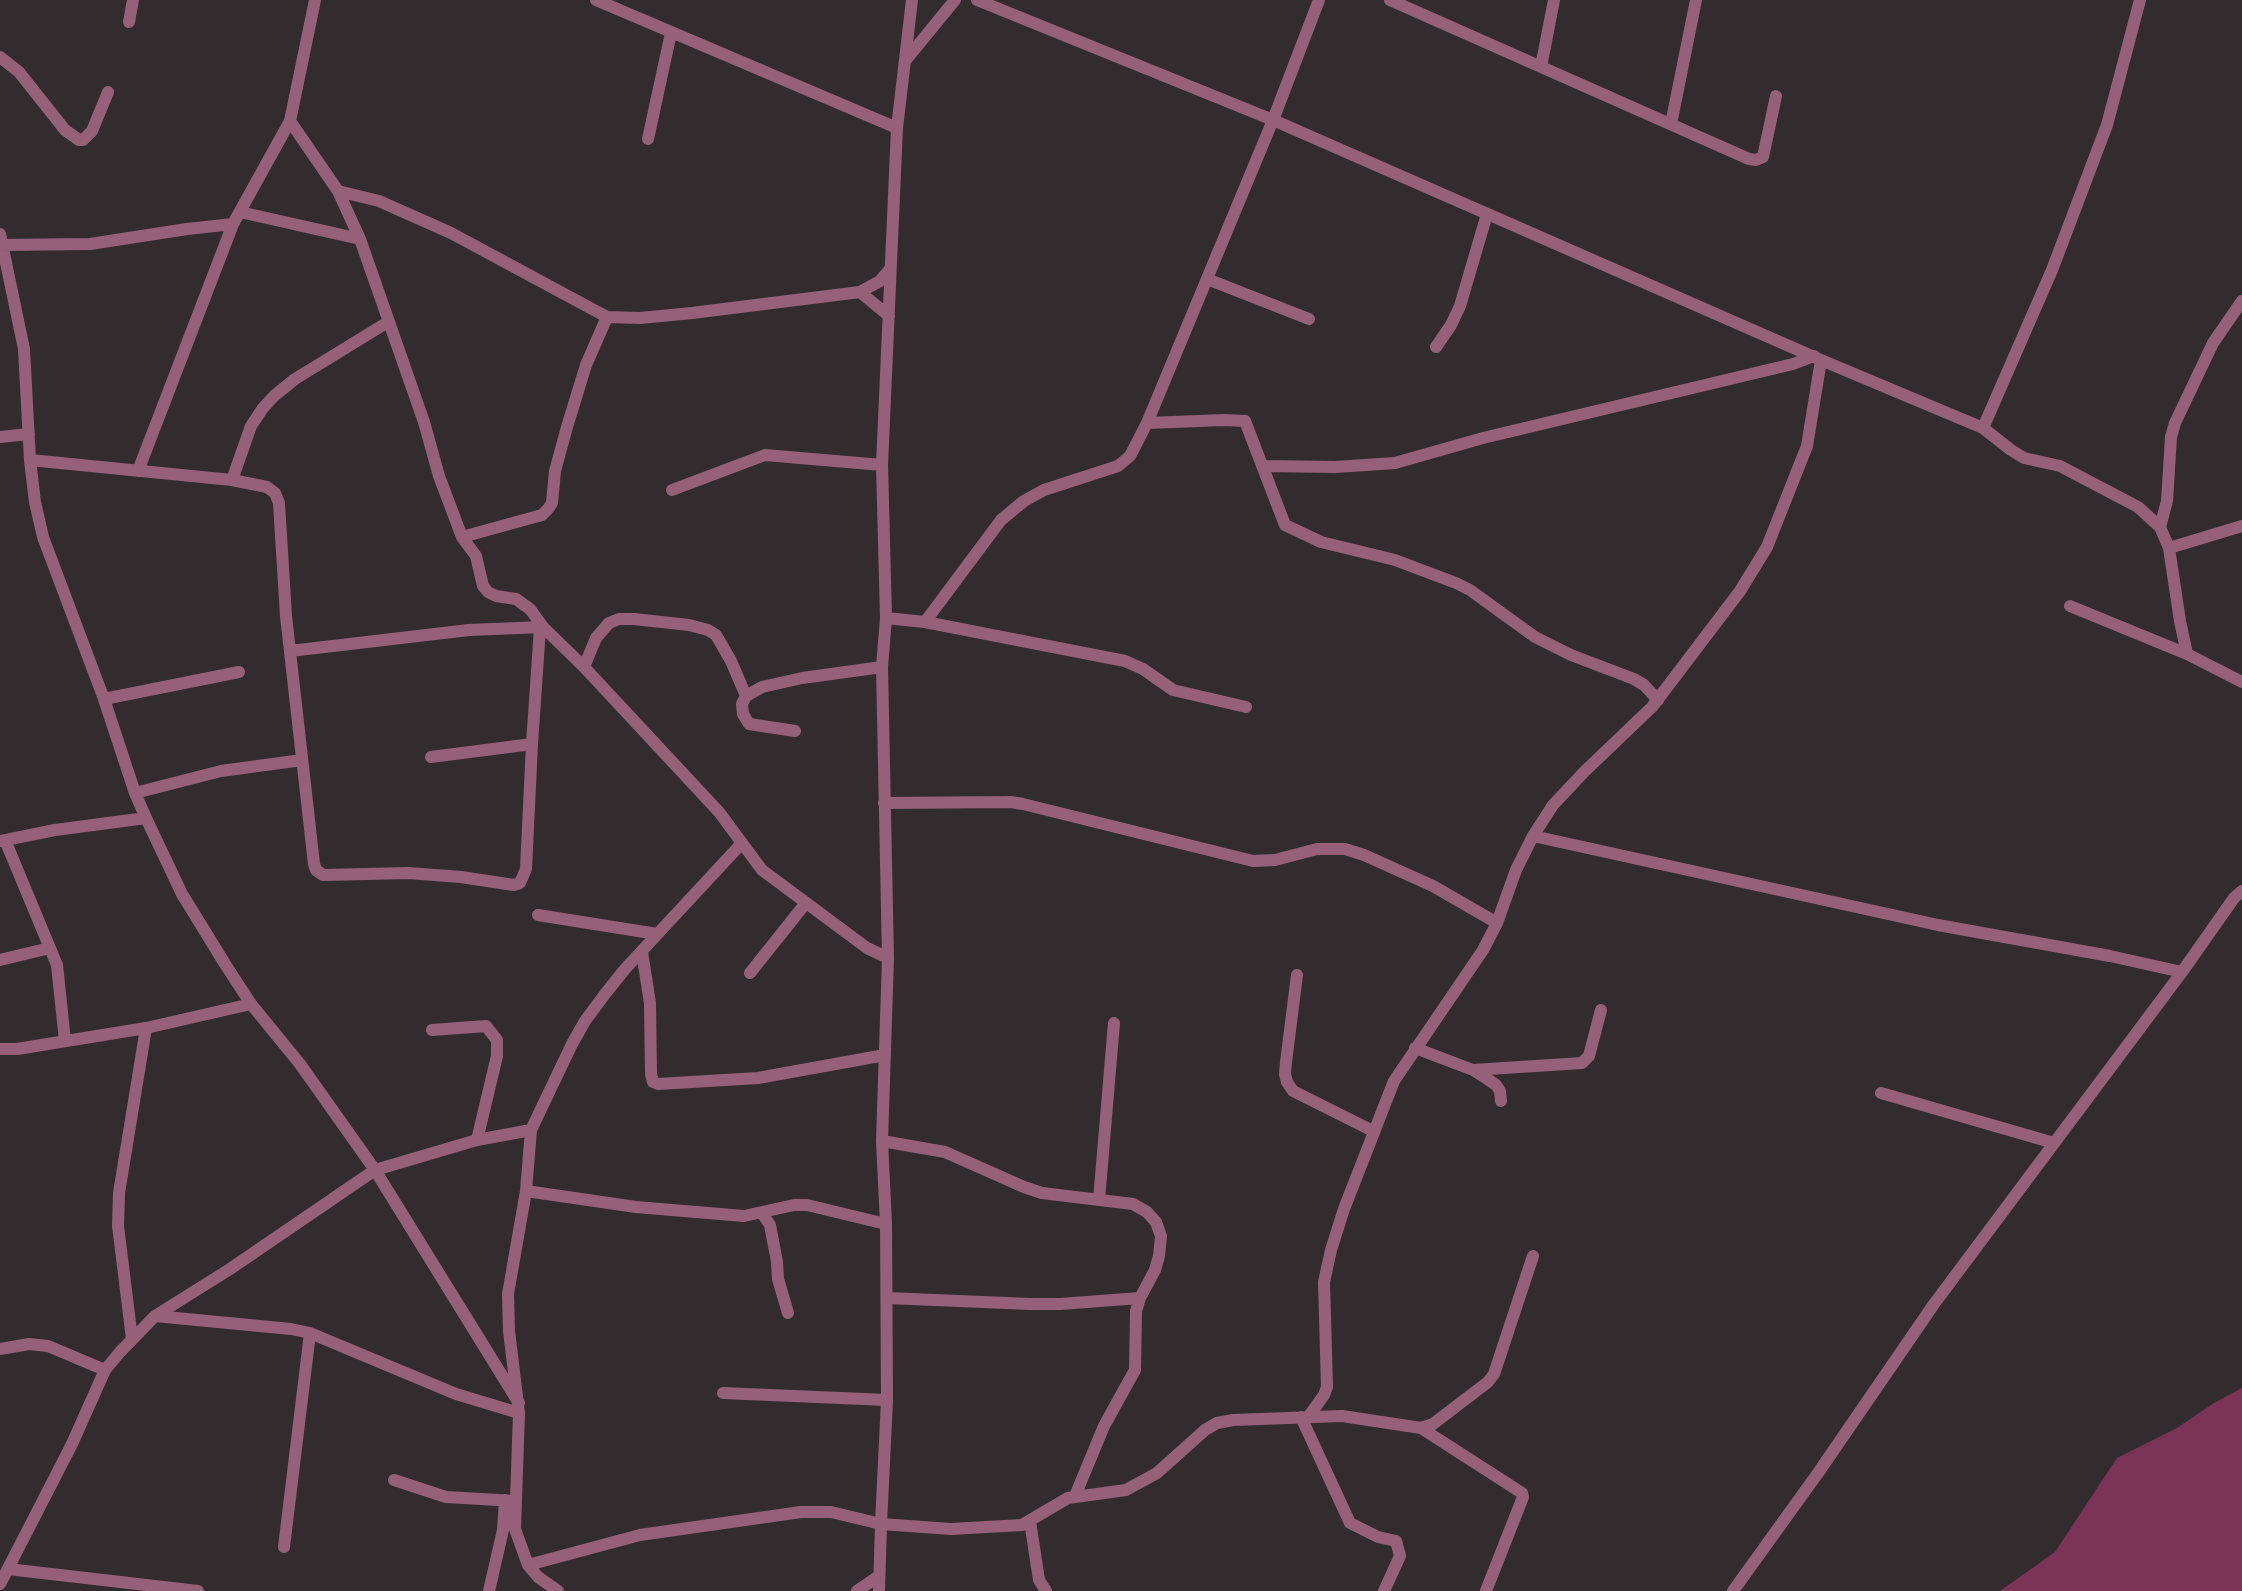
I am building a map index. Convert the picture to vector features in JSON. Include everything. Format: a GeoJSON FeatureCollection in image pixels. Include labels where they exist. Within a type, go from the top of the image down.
{"type":"FeatureCollection","features":[{"type":"Feature","properties":{"kind":"street"},"geometry":{"type":"LineString","coordinates":[[129,22],[133,0]]}},
{"type":"Feature","properties":{"kind":"street"},"geometry":{"type":"LineString","coordinates":[[138,471],[233,224],[290,121],[315,0]]}},
{"type":"Feature","properties":{"kind":"street"},"geometry":{"type":"LineString","coordinates":[[596,0],[897,128]]}},
{"type":"Feature","properties":{"kind":"street"},"geometry":{"type":"LineString","coordinates":[[879,1591],[880,1524],[887,1400],[886,1224],[882,1141],[888,958],[882,667],[886,618],[882,465],[889,316],[889,270],[897,128],[912,0]]}},
{"type":"Feature","properties":{"kind":"street"},"geometry":{"type":"LineString","coordinates":[[905,61],[955,0]]}},
{"type":"Feature","properties":{"kind":"street"},"geometry":{"type":"LineString","coordinates":[[978,0],[1273,120],[1817,358],[1983,428],[2024,458],[2060,466],[2138,507],[2160,527],[2169,548],[2187,654]]}},
{"type":"Feature","properties":{"kind":"street"},"geometry":{"type":"LineString","coordinates":[[925,622],[1001,520],[1024,501],[1044,490],[1118,466],[1130,456],[1147,423],[1273,120],[1319,0]]}},
{"type":"Feature","properties":{"kind":"street"},"geometry":{"type":"LineString","coordinates":[[1390,0],[1749,159],[1763,157],[1776,96]]}},
{"type":"Feature","properties":{"kind":"street"},"geometry":{"type":"LineString","coordinates":[[1541,67],[1554,0]]}},
{"type":"Feature","properties":{"kind":"street"},"geometry":{"type":"LineString","coordinates":[[1671,124],[1696,0]]}},
{"type":"Feature","properties":{"kind":"street"},"geometry":{"type":"LineString","coordinates":[[1983,428],[2052,270],[2107,125],[2140,0]]}},
{"type":"Feature","properties":{"kind":"street"},"geometry":{"type":"LineString","coordinates":[[648,139],[671,33]]}},
{"type":"Feature","properties":{"kind":"street"},"geometry":{"type":"LineString","coordinates":[[0,57],[20,72],[65,130],[79,140],[84,140],[92,131],[108,92]]}},
{"type":"Feature","properties":{"kind":"street"},"geometry":{"type":"LineString","coordinates":[[290,121],[338,191],[360,239],[424,422],[438,476],[462,537],[476,556],[480,576],[488,592],[496,596],[516,599],[530,609],[542,627],[584,667],[719,812],[762,870],[805,904],[867,948],[888,958]]}},
{"type":"Feature","properties":{"kind":"street"},"geometry":{"type":"LineString","coordinates":[[338,191],[379,201],[451,234],[606,317],[640,318],[675,315],[860,292],[880,281],[889,270]]}},
{"type":"Feature","properties":{"kind":"street"},"geometry":{"type":"LineString","coordinates":[[240,212],[360,239]]}},
{"type":"Feature","properties":{"kind":"street"},"geometry":{"type":"LineString","coordinates":[[1436,347],[1451,325],[1460,306],[1487,214]]}},
{"type":"Feature","properties":{"kind":"street"},"geometry":{"type":"LineString","coordinates":[[233,224],[90,244],[1,241],[24,349],[30,460],[35,502],[43,537],[104,699],[135,793],[182,894],[251,1004],[300,1064],[376,1170],[519,1408]]}},
{"type":"Feature","properties":{"kind":"street"},"geometry":{"type":"LineString","coordinates":[[1207,279],[1309,319]]}},
{"type":"Feature","properties":{"kind":"street"},"geometry":{"type":"LineString","coordinates":[[860,292],[889,316]]}},
{"type":"Feature","properties":{"kind":"street"},"geometry":{"type":"LineString","coordinates":[[2160,527],[2166,507],[2171,437],[2175,423],[2213,343],[2241,305]]}},
{"type":"Feature","properties":{"kind":"street"},"geometry":{"type":"LineString","coordinates":[[462,537],[542,514],[552,503],[555,471],[567,427],[586,365],[606,317]]}},
{"type":"Feature","properties":{"kind":"street"},"geometry":{"type":"LineString","coordinates":[[232,480],[251,426],[274,396],[295,378],[388,322]]}},
{"type":"Feature","properties":{"kind":"street"},"geometry":{"type":"LineString","coordinates":[[1262,466],[1335,467],[1395,463],[1483,438],[1817,358]]}},
{"type":"Feature","properties":{"kind":"street"},"geometry":{"type":"LineString","coordinates":[[1305,1416],[1324,1395],[1327,1387],[1324,1282],[1331,1250],[1373,1131],[1394,1081],[1483,950],[1497,923],[1516,870],[1533,836],[1553,805],[1658,700],[1740,591],[1767,548],[1807,446],[1817,358]]}},
{"type":"Feature","properties":{"kind":"street"},"geometry":{"type":"LineString","coordinates":[[1147,423],[1224,420],[1245,422],[1285,525],[1320,542],[1395,560],[1456,583],[1470,590],[1535,637],[1571,655],[1634,679],[1644,685],[1658,700]]}},
{"type":"Feature","properties":{"kind":"street"},"geometry":{"type":"LineString","coordinates":[[0,436],[28,434]]}},
{"type":"Feature","properties":{"kind":"street"},"geometry":{"type":"LineString","coordinates":[[672,490],[765,455],[882,465]]}},
{"type":"Feature","properties":{"kind":"street"},"geometry":{"type":"LineString","coordinates":[[30,460],[232,480],[267,487],[275,493],[279,504],[281,553],[290,651],[314,864],[316,870],[323,875],[408,873],[514,884],[520,883],[526,869],[532,744],[542,627]]}},
{"type":"Feature","properties":{"kind":"street"},"geometry":{"type":"LineString","coordinates":[[2169,548],[2242,526]]}},
{"type":"Feature","properties":{"kind":"street"},"geometry":{"type":"LineString","coordinates":[[2070,606],[2187,654],[2242,682]]}},
{"type":"Feature","properties":{"kind":"street"},"geometry":{"type":"LineString","coordinates":[[886,618],[925,622],[1125,661],[1143,669],[1174,690],[1246,707]]}},
{"type":"Feature","properties":{"kind":"street"},"geometry":{"type":"LineString","coordinates":[[584,667],[596,638],[608,623],[619,619],[634,619],[689,625],[708,630],[716,635],[731,661],[746,696]]}},
{"type":"Feature","properties":{"kind":"street"},"geometry":{"type":"LineString","coordinates":[[290,651],[469,630],[542,627]]}},
{"type":"Feature","properties":{"kind":"street"},"geometry":{"type":"LineString","coordinates":[[796,731],[749,724],[743,714],[742,704],[746,696],[762,687],[802,678],[882,667]]}},
{"type":"Feature","properties":{"kind":"street"},"geometry":{"type":"LineString","coordinates":[[104,699],[240,672]]}},
{"type":"Feature","properties":{"kind":"street"},"geometry":{"type":"LineString","coordinates":[[432,756],[532,744]]}},
{"type":"Feature","properties":{"kind":"street"},"geometry":{"type":"LineString","coordinates":[[135,793],[222,771],[260,764],[302,760]]}},
{"type":"Feature","properties":{"kind":"street"},"geometry":{"type":"LineString","coordinates":[[884,803],[1011,802],[1024,804],[1253,861],[1275,860],[1318,849],[1345,849],[1364,855],[1434,886],[1497,923]]}},
{"type":"Feature","properties":{"kind":"street"},"geometry":{"type":"LineString","coordinates":[[65,1042],[60,977],[50,948],[2,841],[55,830],[146,818]]}},
{"type":"Feature","properties":{"kind":"street"},"geometry":{"type":"LineString","coordinates":[[1533,836],[1919,921],[2110,956],[2182,972]]}},
{"type":"Feature","properties":{"kind":"street"},"geometry":{"type":"LineString","coordinates":[[489,1591],[510,1501],[519,1408],[510,1331],[508,1294],[526,1191],[531,1130],[585,1021],[620,975],[742,843]]}},
{"type":"Feature","properties":{"kind":"street"},"geometry":{"type":"LineString","coordinates":[[1733,1591],[1818,1473],[1934,1304],[2182,972],[2234,898],[2242,891]]}},
{"type":"Feature","properties":{"kind":"street"},"geometry":{"type":"LineString","coordinates":[[750,973],[805,904]]}},
{"type":"Feature","properties":{"kind":"street"},"geometry":{"type":"LineString","coordinates":[[538,916],[657,934]]}},
{"type":"Feature","properties":{"kind":"street"},"geometry":{"type":"LineString","coordinates":[[0,960],[50,948]]}},
{"type":"Feature","properties":{"kind":"street"},"geometry":{"type":"LineString","coordinates":[[642,952],[650,1003],[652,1082],[658,1084],[758,1078],[885,1055]]}},
{"type":"Feature","properties":{"kind":"street"},"geometry":{"type":"LineString","coordinates":[[1297,975],[1286,1062],[1285,1074],[1287,1082],[1293,1091],[1301,1096],[1373,1131]]}},
{"type":"Feature","properties":{"kind":"street"},"geometry":{"type":"LineString","coordinates":[[0,1049],[17,1049],[146,1028],[251,1004]]}},
{"type":"Feature","properties":{"kind":"street"},"geometry":{"type":"LineString","coordinates":[[1473,1070],[1582,1063],[1589,1056],[1602,1010]]}},
{"type":"Feature","properties":{"kind":"street"},"geometry":{"type":"LineString","coordinates":[[1099,1200],[1114,1023]]}},
{"type":"Feature","properties":{"kind":"street"},"geometry":{"type":"LineString","coordinates":[[432,1030],[486,1026],[497,1040],[497,1056],[477,1140]]}},
{"type":"Feature","properties":{"kind":"street"},"geometry":{"type":"LineString","coordinates":[[132,1339],[118,1226],[119,1193],[146,1028]]}},
{"type":"Feature","properties":{"kind":"street"},"geometry":{"type":"LineString","coordinates":[[1415,1048],[1473,1070],[1496,1085],[1500,1091],[1501,1101]]}},
{"type":"Feature","properties":{"kind":"street"},"geometry":{"type":"LineString","coordinates":[[1881,1093],[2054,1143]]}},
{"type":"Feature","properties":{"kind":"street"},"geometry":{"type":"LineString","coordinates":[[0,1584],[72,1444],[105,1370],[155,1316],[230,1270],[376,1170],[477,1140],[531,1130]]}},
{"type":"Feature","properties":{"kind":"street"},"geometry":{"type":"LineString","coordinates":[[882,1141],[944,1152],[1024,1188],[1042,1193],[1133,1204],[1148,1212],[1156,1222],[1160,1236],[1159,1256],[1155,1270],[1140,1298],[1136,1311],[1135,1370],[1104,1426],[1075,1496]]}},
{"type":"Feature","properties":{"kind":"street"},"geometry":{"type":"LineString","coordinates":[[526,1191],[668,1210],[744,1216],[794,1205],[808,1205],[886,1224]]}},
{"type":"Feature","properties":{"kind":"street"},"geometry":{"type":"LineString","coordinates":[[762,1213],[770,1225],[777,1262],[778,1279],[788,1314]]}},
{"type":"Feature","properties":{"kind":"street"},"geometry":{"type":"LineString","coordinates":[[1421,1428],[1433,1424],[1488,1382],[1494,1374],[1533,1256]]}},
{"type":"Feature","properties":{"kind":"street"},"geometry":{"type":"LineString","coordinates":[[886,1298],[1060,1304],[1140,1298]]}},
{"type":"Feature","properties":{"kind":"street"},"geometry":{"type":"LineString","coordinates":[[155,1316],[291,1329],[310,1333],[456,1394],[519,1408]]}},
{"type":"Feature","properties":{"kind":"street"},"geometry":{"type":"LineString","coordinates":[[284,1547],[310,1333]]}},
{"type":"Feature","properties":{"kind":"street"},"geometry":{"type":"LineString","coordinates":[[0,1349],[30,1344],[48,1346],[105,1370]]}},
{"type":"Feature","properties":{"kind":"street"},"geometry":{"type":"LineString","coordinates":[[723,1393],[887,1400]]}},
{"type":"Feature","properties":{"kind":"street"},"geometry":{"type":"LineString","coordinates":[[1305,1416],[1350,1523],[1378,1537],[1396,1541],[1400,1556],[1384,1591]]}},
{"type":"Feature","properties":{"kind":"street"},"geometry":{"type":"LineString","coordinates":[[528,1566],[640,1535],[794,1513],[831,1512],[880,1524],[979,1529],[1022,1525],[1059,1502],[1075,1496],[1126,1490],[1157,1473],[1205,1430],[1217,1423],[1233,1420],[1342,1416],[1421,1428],[1522,1493],[1523,1497],[1486,1591]]}},
{"type":"Feature","properties":{"kind":"street"},"geometry":{"type":"LineString","coordinates":[[394,1480],[446,1496],[510,1501]]}},
{"type":"Feature","properties":{"kind":"street"},"geometry":{"type":"LineString","coordinates":[[510,1501],[515,1529],[528,1566],[538,1577],[558,1591]]}},
{"type":"Feature","properties":{"kind":"street"},"geometry":{"type":"LineString","coordinates":[[1030,1521],[1039,1580],[1046,1591]]}},
{"type":"Feature","properties":{"kind":"street"},"geometry":{"type":"LineString","coordinates":[[8,1569],[198,1591]]}},
{"type":"Feature","properties":{"kind":"street"},"geometry":{"type":"LineString","coordinates":[[857,1591],[879,1576]]}},
{"type":"Feature","properties":{"kind":"shaded area"},"geometry":{"type":"Polygon","coordinates":[[[2242,1388],[2242,1591],[2000,1591],[2055,1552],[2117,1458],[2177,1428],[2214,1403],[2242,1388]]]}}]}
